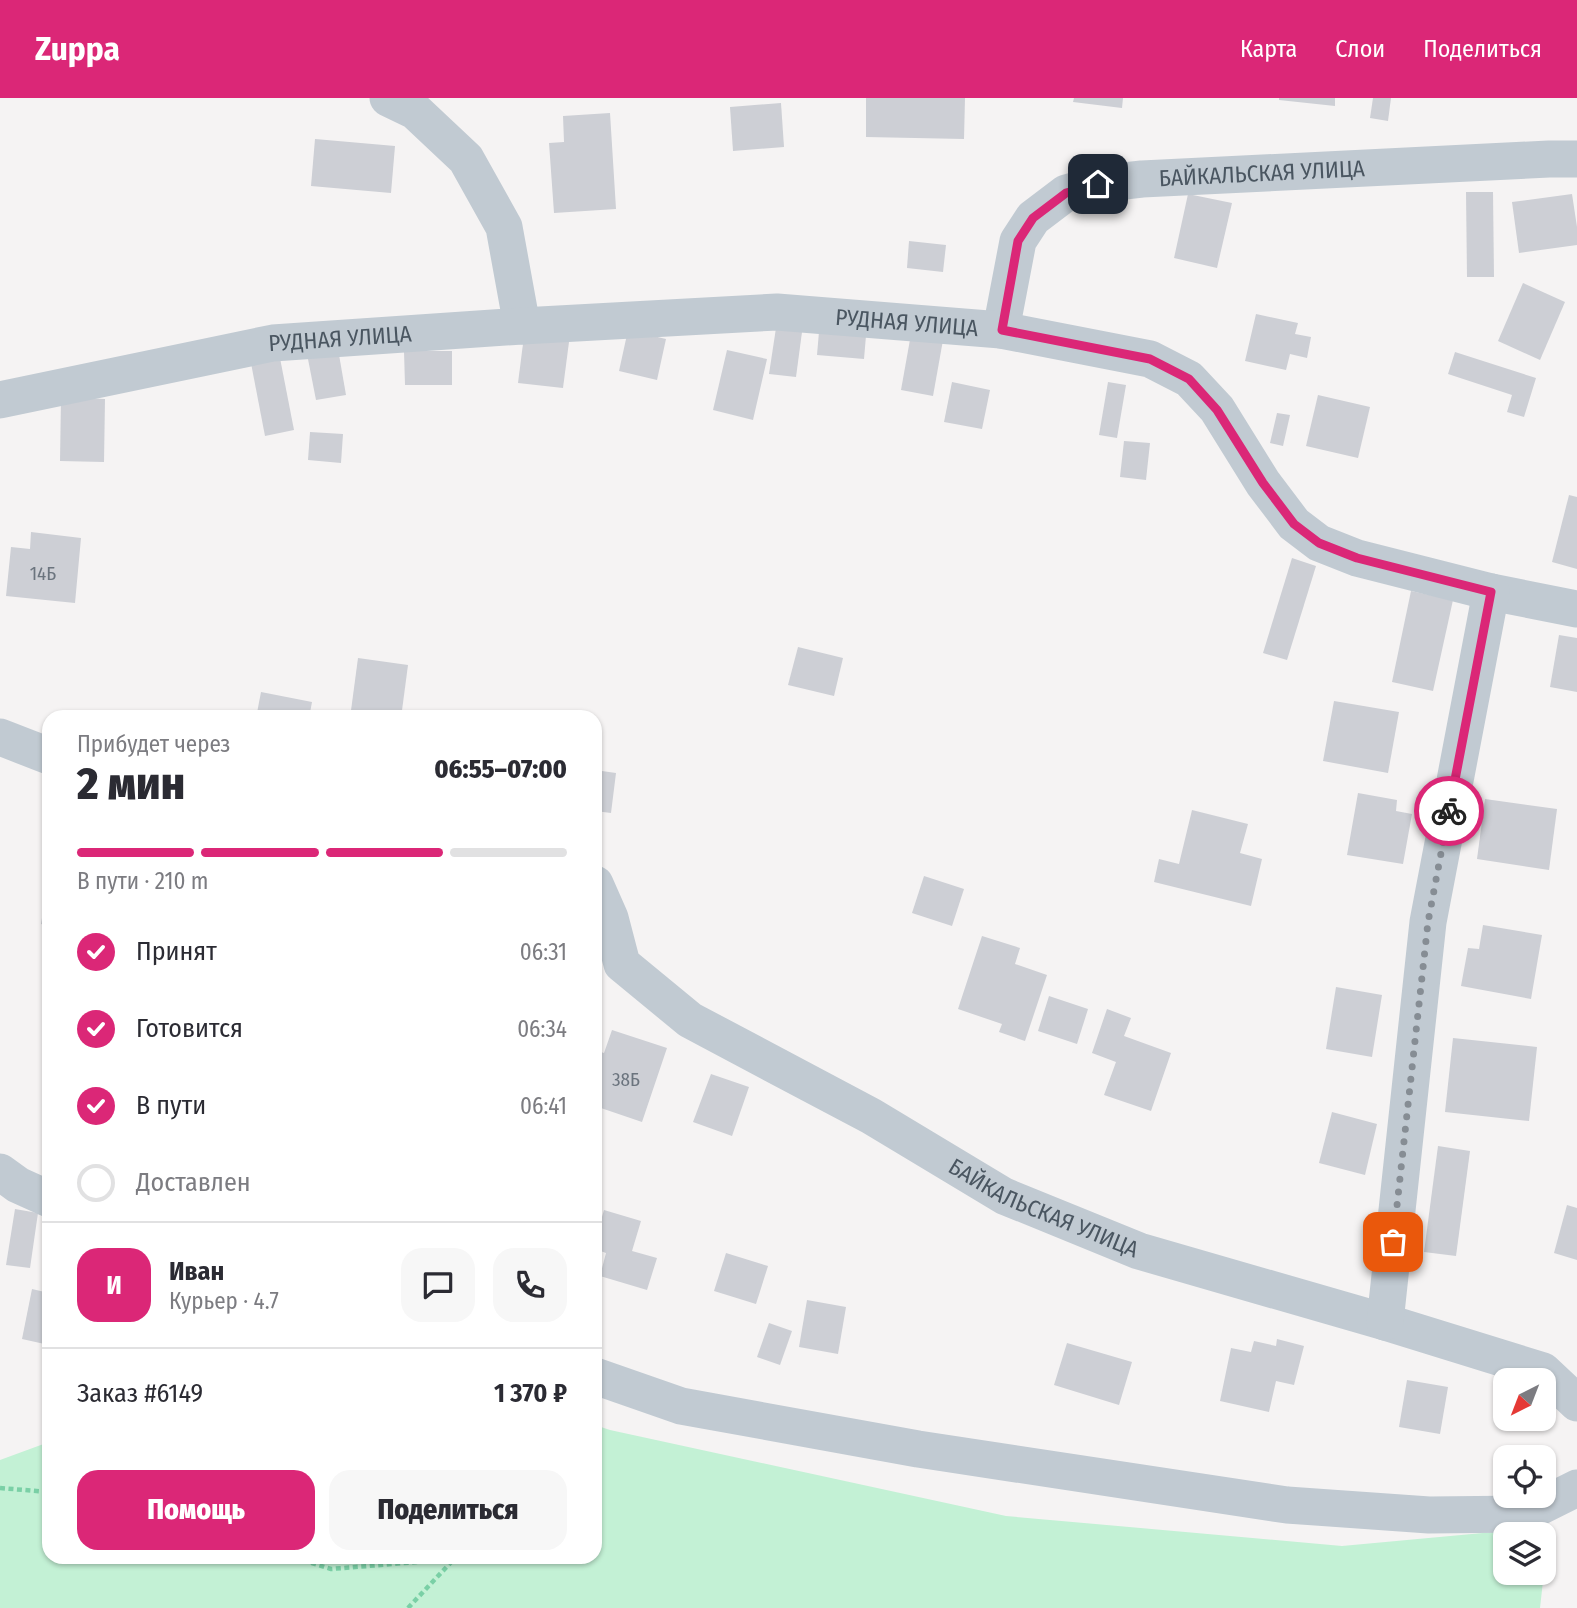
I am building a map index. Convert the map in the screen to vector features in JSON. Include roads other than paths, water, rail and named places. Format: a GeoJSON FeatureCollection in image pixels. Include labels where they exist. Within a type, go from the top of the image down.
{"type":"FeatureCollection","features":[{"type":"Feature","properties":{"kind":"street"},"geometry":{"type":"LineString","coordinates":[[388,98],[415,111],[466,159],[504,227],[522,326]]}},
{"type":"Feature","properties":{"kind":"street","name":"БАЙКАЛЬСКАЯ УЛИЦА"},"geometry":{"type":"LineString","coordinates":[[1002,330],[1018,241],[1033,218],[1066,193],[1098,184],[1142,179],[1577,159]]}},
{"type":"Feature","properties":{"kind":"street","name":"РУДНАЯ УЛИЦА"},"geometry":{"type":"LineString","coordinates":[[0,400],[273,344],[522,326],[777,312],[1002,330],[1150,359],[1189,379],[1217,410],[1263,483],[1294,524],[1319,543],[1357,558],[1491,592],[1577,609]]}},
{"type":"Feature","properties":{"kind":"street"},"geometry":{"type":"LineString","coordinates":[[1384,1322],[1428,922],[1491,592]]}},
{"type":"Feature","properties":{"kind":"street"},"geometry":{"type":"LineString","coordinates":[[0,737],[42,753]]}},
{"type":"Feature","properties":{"kind":"street","name":"БАЙКАЛЬСКАЯ УЛИЦА"},"geometry":{"type":"LineString","coordinates":[[602,900],[610,918],[622,964],[690,1020],[871,1116],[1004,1196],[1139,1251],[1543,1371],[1577,1403]]}},
{"type":"Feature","properties":{"kind":"street"},"geometry":{"type":"LineString","coordinates":[[0,1172],[18,1185],[42,1196]]}},
{"type":"Feature","properties":{"kind":"street"},"geometry":{"type":"LineString","coordinates":[[602,1378],[681,1406],[918,1449],[1287,1505],[1429,1515],[1525,1514],[1577,1488]]}}]}
